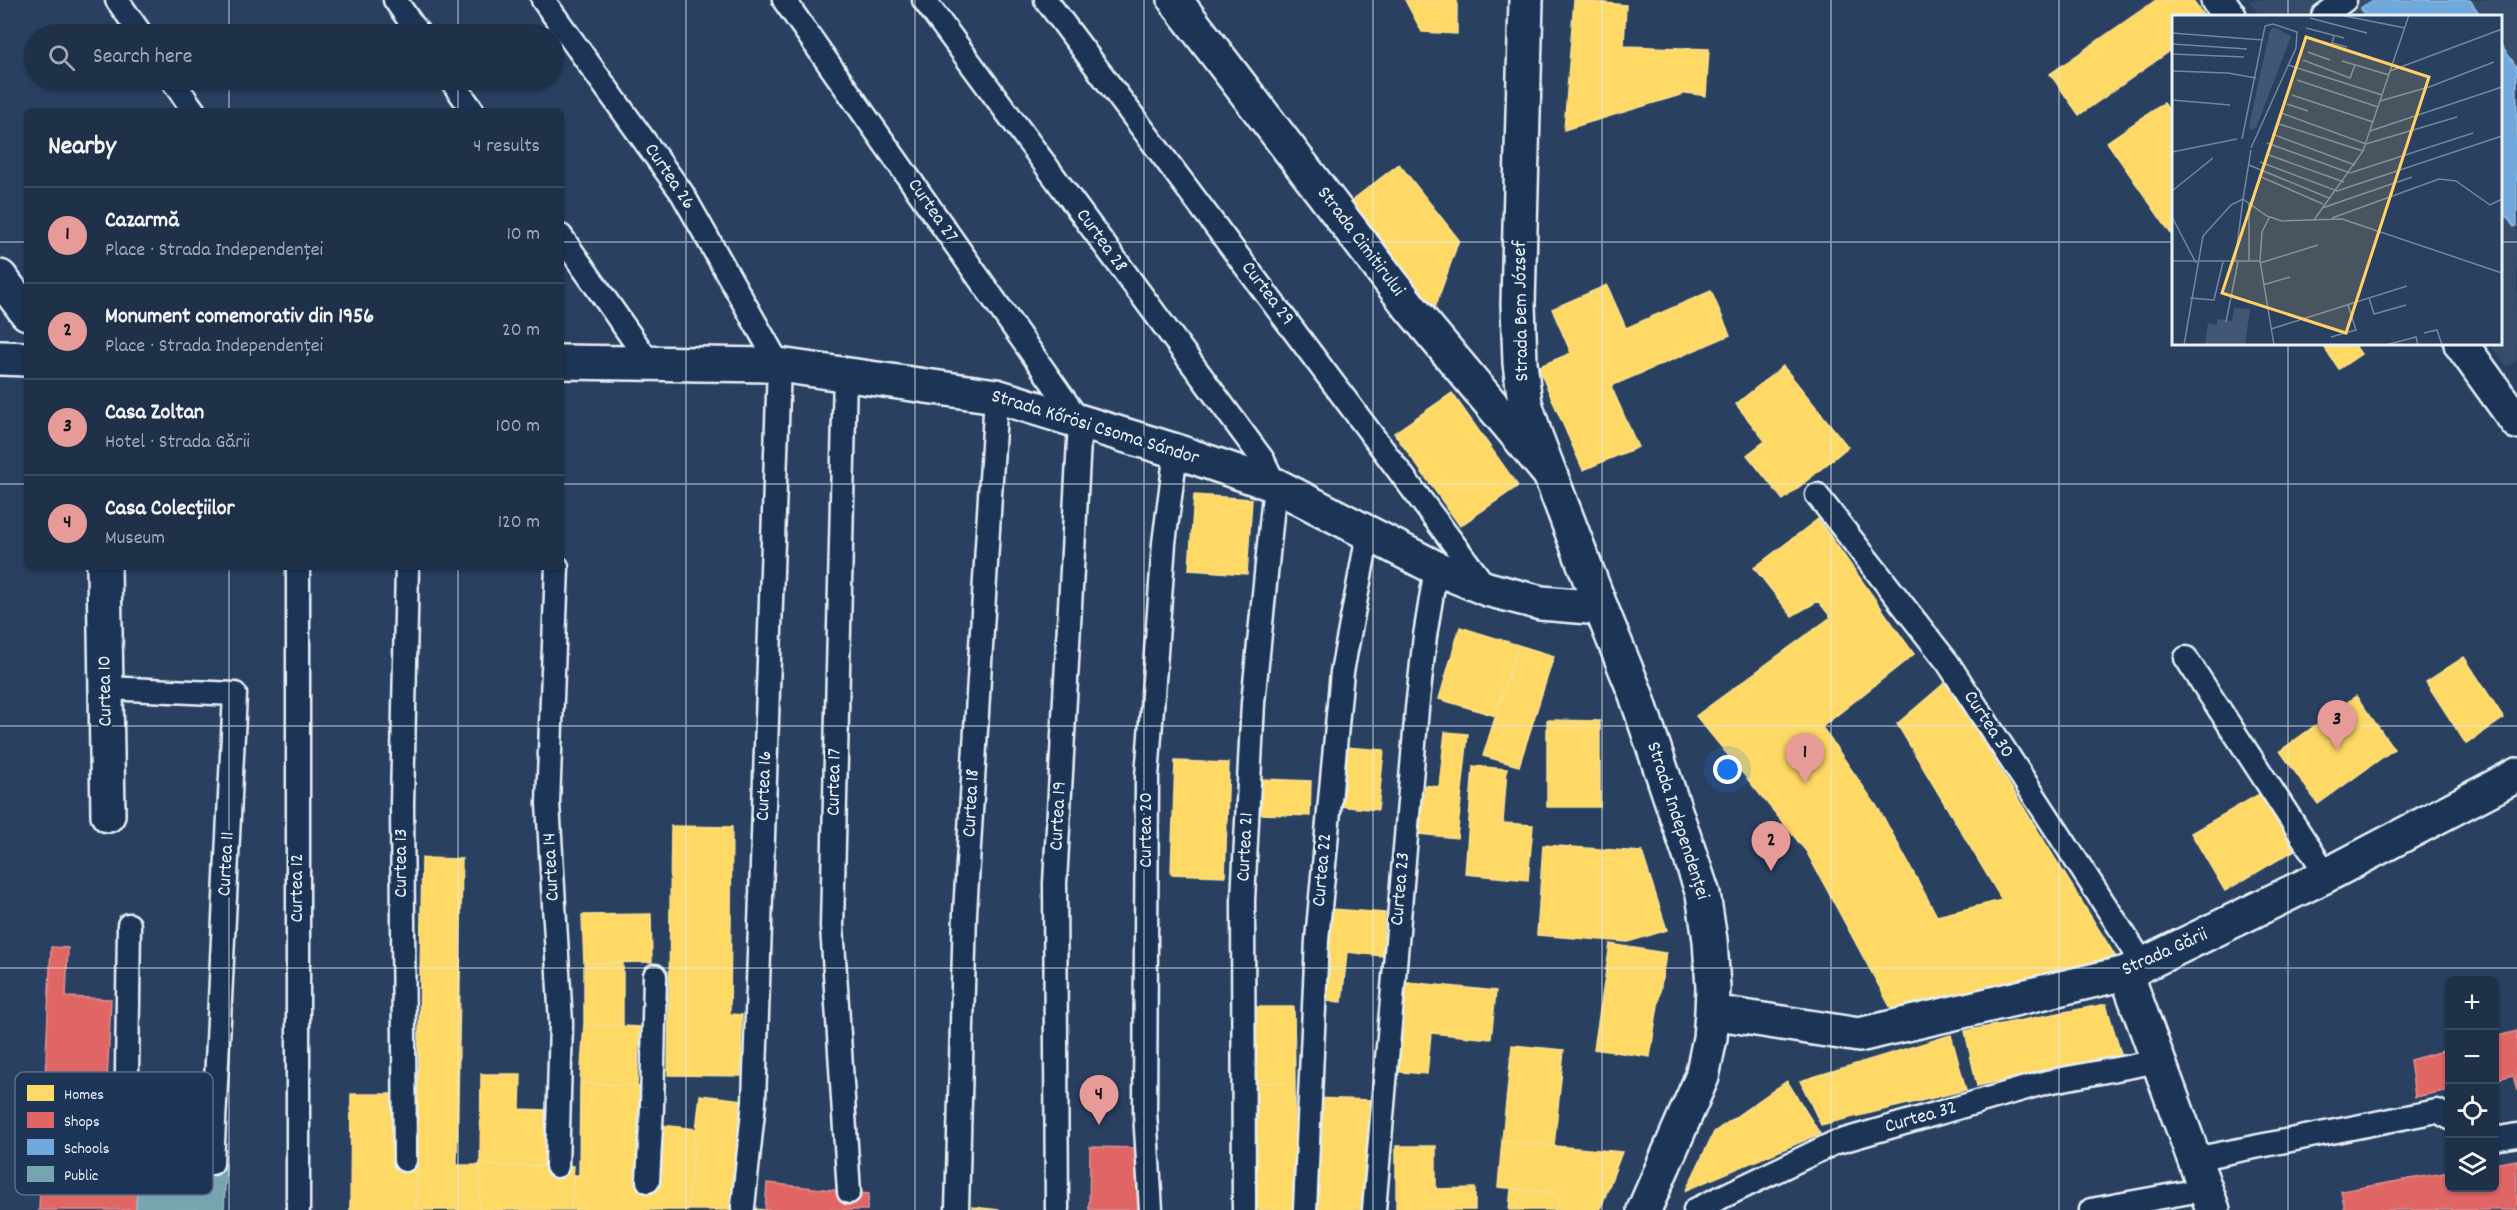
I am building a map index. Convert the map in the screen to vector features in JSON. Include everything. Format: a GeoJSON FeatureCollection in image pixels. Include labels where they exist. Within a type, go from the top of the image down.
{"type":"FeatureCollection","features":[{"type":"Feature","properties":{"kind":"street","name":"Strada Cimitirului"},"geometry":{"type":"LineString","coordinates":[[1175,0],[1410,307],[1552,478]]}},
{"type":"Feature","properties":{"kind":"street","name":"Strada Bem József"},"geometry":{"type":"LineString","coordinates":[[1526,0],[1518,304],[1520,363],[1525,403],[1535,435],[1601,609]]}},
{"type":"Feature","properties":{"kind":"street"},"geometry":{"type":"LineString","coordinates":[[2218,0],[2228,15]]}},
{"type":"Feature","properties":{"kind":"street"},"geometry":{"type":"LineString","coordinates":[[0,277],[24,309]]}},
{"type":"Feature","properties":{"kind":"street"},"geometry":{"type":"LineString","coordinates":[[2462,345],[2517,422]]}},
{"type":"Feature","properties":{"kind":"street"},"geometry":{"type":"LineString","coordinates":[[0,358],[24,359]]}},
{"type":"Feature","properties":{"kind":"street","name":"Strada Kőrösi Csoma Sándor"},"geometry":{"type":"LineString","coordinates":[[564,362],[779,365],[996,396],[1176,451],[1275,485],[1436,568],[1487,589],[1541,603],[1601,609]]}},
{"type":"Feature","properties":{"kind":"street","name":"Curtea 10"},"geometry":{"type":"LineString","coordinates":[[104,570],[108,815]]}},
{"type":"Feature","properties":{"kind":"street","name":"Strada Independenței"},"geometry":{"type":"LineString","coordinates":[[1601,609],[1635,692],[1703,894],[1710,940],[1712,1012],[1710,1038],[1702,1077],[1644,1210]]}},
{"type":"Feature","properties":{"kind":"street","name":"Strada Gării"},"geometry":{"type":"LineString","coordinates":[[1712,1012],[1859,1035],[2135,969],[2327,875],[2517,775]]}},
{"type":"Feature","properties":{"kind":"street"},"geometry":{"type":"LineString","coordinates":[[2135,969],[2159,1061],[2210,1199]]}},
{"type":"Feature","properties":{"kind":"lane"},"geometry":{"type":"LineString","coordinates":[[117,0],[134,24]]}},
{"type":"Feature","properties":{"kind":"lane"},"geometry":{"type":"LineString","coordinates":[[395,0],[412,24]]}},
{"type":"Feature","properties":{"kind":"lane","name":"Curtea 26"},"geometry":{"type":"LineString","coordinates":[[543,0],[560,24]]}},
{"type":"Feature","properties":{"kind":"lane","name":"Curtea 27"},"geometry":{"type":"LineString","coordinates":[[784,0],[1080,422]]}},
{"type":"Feature","properties":{"kind":"lane","name":"Curtea 28"},"geometry":{"type":"LineString","coordinates":[[924,0],[1263,460],[1275,485]]}},
{"type":"Feature","properties":{"kind":"lane","name":"Curtea 29"},"geometry":{"type":"LineString","coordinates":[[1046,0],[1487,589]]}},
{"type":"Feature","properties":{"kind":"lane"},"geometry":{"type":"LineString","coordinates":[[2324,15],[2345,0]]}},
{"type":"Feature","properties":{"kind":"lane","name":"Curtea 26"},"geometry":{"type":"LineString","coordinates":[[564,29],[682,193],[779,365]]}},
{"type":"Feature","properties":{"kind":"lane"},"geometry":{"type":"LineString","coordinates":[[179,90],[192,108]]}},
{"type":"Feature","properties":{"kind":"lane"},"geometry":{"type":"LineString","coordinates":[[458,90],[471,108]]}},
{"type":"Feature","properties":{"kind":"lane"},"geometry":{"type":"LineString","coordinates":[[564,240],[649,362]]}},
{"type":"Feature","properties":{"kind":"lane","name":"Curtea 16"},"geometry":{"type":"LineString","coordinates":[[743,1207],[754,1102],[779,365]]}},
{"type":"Feature","properties":{"kind":"lane","name":"Curtea 17"},"geometry":{"type":"LineString","coordinates":[[845,373],[832,926],[849,1192]]}},
{"type":"Feature","properties":{"kind":"lane","name":"Curtea 18"},"geometry":{"type":"LineString","coordinates":[[957,1210],[965,913],[996,396]]}},
{"type":"Feature","properties":{"kind":"lane","name":"Curtea 19"},"geometry":{"type":"LineString","coordinates":[[1057,1210],[1055,883],[1080,422]]}},
{"type":"Feature","properties":{"kind":"lane","name":"Curtea 20"},"geometry":{"type":"LineString","coordinates":[[1151,1210],[1146,1112],[1147,777],[1164,543],[1176,451]]}},
{"type":"Feature","properties":{"kind":"lane","name":"Curtea 21"},"geometry":{"type":"LineString","coordinates":[[1244,1210],[1243,900],[1253,703],[1275,485]]}},
{"type":"Feature","properties":{"kind":"lane","name":"Curtea 30"},"geometry":{"type":"LineString","coordinates":[[1817,495],[1948,663],[2135,969]]}},
{"type":"Feature","properties":{"kind":"lane","name":"Curtea 22"},"geometry":{"type":"LineString","coordinates":[[1305,1210],[1317,940],[1341,672],[1368,534]]}},
{"type":"Feature","properties":{"kind":"lane","name":"Curtea 23"},"geometry":{"type":"LineString","coordinates":[[1374,1210],[1417,709],[1425,636],[1436,568]]}},
{"type":"Feature","properties":{"kind":"lane","name":"Curtea 12"},"geometry":{"type":"LineString","coordinates":[[298,570],[298,1210]]}},
{"type":"Feature","properties":{"kind":"lane","name":"Curtea 13"},"geometry":{"type":"LineString","coordinates":[[405,1160],[402,805],[407,570]]}},
{"type":"Feature","properties":{"kind":"lane","name":"Curtea 14"},"geometry":{"type":"LineString","coordinates":[[557,570],[548,803],[561,1023],[557,1166]]}},
{"type":"Feature","properties":{"kind":"lane"},"geometry":{"type":"LineString","coordinates":[[2186,658],[2327,875]]}},
{"type":"Feature","properties":{"kind":"lane","name":"Curtea 11"},"geometry":{"type":"LineString","coordinates":[[106,688],[236,694],[213,1143]]}},
{"type":"Feature","properties":{"kind":"lane"},"geometry":{"type":"LineString","coordinates":[[127,1072],[129,925]]}},
{"type":"Feature","properties":{"kind":"lane"},"geometry":{"type":"LineString","coordinates":[[648,1181],[655,976]]}},
{"type":"Feature","properties":{"kind":"lane","name":"Curtea 32"},"geometry":{"type":"LineString","coordinates":[[1695,1210],[1834,1143],[2048,1082],[2159,1061]]}},
{"type":"Feature","properties":{"kind":"lane"},"geometry":{"type":"LineString","coordinates":[[2194,1159],[2437,1111],[2445,1115]]}},
{"type":"Feature","properties":{"kind":"lane"},"geometry":{"type":"LineString","coordinates":[[2499,1138],[2517,1135]]}},
{"type":"Feature","properties":{"kind":"lane"},"geometry":{"type":"LineString","coordinates":[[2091,1210],[2210,1199]]}},
{"type":"Feature","properties":{"kind":"shaded area"},"geometry":{"type":"Polygon","coordinates":[[[2249,0],[2517,0],[2517,361],[2507,367],[2491,345],[2502,345],[2502,15],[2259,15],[2249,0]]]}},
{"type":"Feature","properties":{"kind":"building: Homes"},"geometry":{"type":"Polygon","coordinates":[[[1405,0],[1457,0],[1457,34],[1422,32],[1405,0]]]}},
{"type":"Feature","properties":{"kind":"building: Homes"},"geometry":{"type":"Polygon","coordinates":[[[1574,0],[1626,5],[1624,46],[1709,49],[1706,96],[1687,93],[1564,130],[1574,0]]]}},
{"type":"Feature","properties":{"kind":"building: Homes"},"geometry":{"type":"Polygon","coordinates":[[[2156,0],[2192,0],[2203,15],[2172,15],[2172,49],[2079,115],[2050,74],[2156,0]]]}},
{"type":"Feature","properties":{"kind":"building: Homes"},"geometry":{"type":"Polygon","coordinates":[[[2164,103],[2172,114],[2172,235],[2107,142],[2164,103]]]}},
{"type":"Feature","properties":{"kind":"building: Homes"},"geometry":{"type":"Polygon","coordinates":[[[1399,164],[1459,240],[1433,313],[1343,207],[1399,164]]]}},
{"type":"Feature","properties":{"kind":"building: Homes"},"geometry":{"type":"Polygon","coordinates":[[[1607,285],[1626,328],[1711,291],[1730,335],[1611,386],[1638,447],[1583,470],[1538,367],[1571,353],[1552,309],[1607,285]]]}},
{"type":"Feature","properties":{"kind":"building: Homes"},"geometry":{"type":"Polygon","coordinates":[[[2323,345],[2355,345],[2361,354],[2339,369],[2323,345]]]}},
{"type":"Feature","properties":{"kind":"building: Homes"},"geometry":{"type":"Polygon","coordinates":[[[1783,366],[1848,447],[1783,500],[1747,455],[1765,441],[1736,404],[1783,366]]]}},
{"type":"Feature","properties":{"kind":"building: Homes"},"geometry":{"type":"Polygon","coordinates":[[[1452,393],[1518,486],[1460,526],[1394,433],[1452,393]]]}},
{"type":"Feature","properties":{"kind":"building: Homes"},"geometry":{"type":"Polygon","coordinates":[[[1194,495],[1252,499],[1247,574],[1189,570],[1194,495]]]}},
{"type":"Feature","properties":{"kind":"building: Homes"},"geometry":{"type":"Polygon","coordinates":[[[1818,519],[1914,654],[1822,727],[1880,811],[1937,916],[2002,900],[1897,724],[1946,682],[2119,962],[1894,1014],[1806,851],[1696,716],[1831,617],[1818,601],[1792,616],[1754,568],[1818,519]]]}},
{"type":"Feature","properties":{"kind":"building: Homes"},"geometry":{"type":"Polygon","coordinates":[[[1460,627],[1518,645],[1496,716],[1439,699],[1460,627]]]}},
{"type":"Feature","properties":{"kind":"building: Homes"},"geometry":{"type":"Polygon","coordinates":[[[1518,645],[1554,656],[1519,766],[1483,756],[1518,645]]]}},
{"type":"Feature","properties":{"kind":"building: Homes"},"geometry":{"type":"Polygon","coordinates":[[[2464,657],[2504,718],[2466,744],[2426,682],[2464,657]]]}},
{"type":"Feature","properties":{"kind":"building: Homes"},"geometry":{"type":"Polygon","coordinates":[[[2356,696],[2394,749],[2318,804],[2280,751],[2356,696]]]}},
{"type":"Feature","properties":{"kind":"building: Homes"},"geometry":{"type":"Polygon","coordinates":[[[1547,720],[1600,721],[1600,807],[1547,807],[1547,720]]]}},
{"type":"Feature","properties":{"kind":"building: Homes"},"geometry":{"type":"Polygon","coordinates":[[[1445,732],[1468,734],[1457,838],[1419,834],[1425,785],[1439,787],[1445,732]]]}},
{"type":"Feature","properties":{"kind":"building: Homes"},"geometry":{"type":"Polygon","coordinates":[[[1344,747],[1384,750],[1378,810],[1339,806],[1344,747]]]}},
{"type":"Feature","properties":{"kind":"building: Homes"},"geometry":{"type":"Polygon","coordinates":[[[1175,761],[1229,763],[1225,876],[1171,874],[1175,761]]]}},
{"type":"Feature","properties":{"kind":"building: Homes"},"geometry":{"type":"Polygon","coordinates":[[[1473,766],[1507,769],[1503,823],[1533,825],[1528,880],[1465,874],[1473,766]]]}},
{"type":"Feature","properties":{"kind":"building: Homes"},"geometry":{"type":"Polygon","coordinates":[[[1262,779],[1311,781],[1310,816],[1261,814],[1262,779]]]}},
{"type":"Feature","properties":{"kind":"building: Homes"},"geometry":{"type":"Polygon","coordinates":[[[2261,793],[2295,850],[2225,891],[2191,833],[2261,793]]]}},
{"type":"Feature","properties":{"kind":"building: Homes"},"geometry":{"type":"Polygon","coordinates":[[[671,826],[732,827],[730,1014],[742,1015],[741,1076],[668,1075],[671,826]]]}},
{"type":"Feature","properties":{"kind":"building: Homes"},"geometry":{"type":"Polygon","coordinates":[[[1543,845],[1642,852],[1667,930],[1628,942],[1537,935],[1543,845]]]}},
{"type":"Feature","properties":{"kind":"building: Homes"},"geometry":{"type":"Polygon","coordinates":[[[422,858],[462,859],[457,1165],[480,1165],[479,1210],[416,1210],[422,858]]]}},
{"type":"Feature","properties":{"kind":"building: Homes"},"geometry":{"type":"Polygon","coordinates":[[[1332,909],[1385,913],[1382,956],[1347,952],[1342,1002],[1324,1001],[1332,909]]]}},
{"type":"Feature","properties":{"kind":"building: Homes"},"geometry":{"type":"Polygon","coordinates":[[[651,914],[652,962],[584,963],[582,915],[651,914]]]}},
{"type":"Feature","properties":{"kind":"building: Homes"},"geometry":{"type":"Polygon","coordinates":[[[1610,944],[1666,953],[1650,1057],[1594,1049],[1610,944]]]}},
{"type":"Feature","properties":{"kind":"building: Homes"},"geometry":{"type":"Polygon","coordinates":[[[584,963],[623,963],[623,1026],[584,1024],[584,963]]]}},
{"type":"Feature","properties":{"kind":"building: Homes"},"geometry":{"type":"Polygon","coordinates":[[[1397,981],[1496,991],[1491,1039],[1431,1033],[1427,1074],[1389,1071],[1397,981]]]}},
{"type":"Feature","properties":{"kind":"building: Homes"},"geometry":{"type":"Polygon","coordinates":[[[2106,1004],[2121,1054],[1977,1086],[1965,1031],[2106,1004]]]}},
{"type":"Feature","properties":{"kind":"building: Homes"},"geometry":{"type":"Polygon","coordinates":[[[1248,1007],[1294,1007],[1295,1083],[1248,1083],[1248,1007]]]}},
{"type":"Feature","properties":{"kind":"building: Homes"},"geometry":{"type":"Polygon","coordinates":[[[584,1024],[640,1027],[637,1086],[580,1083],[584,1024]]]}},
{"type":"Feature","properties":{"kind":"building: Homes"},"geometry":{"type":"Polygon","coordinates":[[[1951,1035],[1966,1090],[1821,1125],[1800,1081],[1951,1035]]]}},
{"type":"Feature","properties":{"kind":"building: Homes"},"geometry":{"type":"Polygon","coordinates":[[[1512,1045],[1564,1050],[1554,1146],[1502,1140],[1512,1045]]]}},
{"type":"Feature","properties":{"kind":"building: Homes"},"geometry":{"type":"Polygon","coordinates":[[[481,1074],[521,1074],[520,1109],[547,1110],[547,1166],[480,1165],[481,1074]]]}},
{"type":"Feature","properties":{"kind":"building: Homes"},"geometry":{"type":"Polygon","coordinates":[[[1787,1081],[1820,1134],[1686,1190],[1714,1132],[1787,1081]]]}},
{"type":"Feature","properties":{"kind":"building: Homes"},"geometry":{"type":"Polygon","coordinates":[[[580,1083],[637,1086],[645,1089],[661,1125],[696,1129],[687,1210],[571,1210],[573,1175],[579,1175],[580,1083]]]}},
{"type":"Feature","properties":{"kind":"building: Homes"},"geometry":{"type":"Polygon","coordinates":[[[1248,1083],[1295,1083],[1295,1210],[1248,1210],[1248,1083]]]}},
{"type":"Feature","properties":{"kind":"building: Homes"},"geometry":{"type":"Polygon","coordinates":[[[351,1094],[401,1094],[400,1159],[417,1160],[416,1210],[350,1210],[351,1094]]]}},
{"type":"Feature","properties":{"kind":"building: Homes"},"geometry":{"type":"Polygon","coordinates":[[[700,1095],[743,1100],[731,1206],[764,1210],[687,1210],[700,1095]]]}},
{"type":"Feature","properties":{"kind":"building: Homes"},"geometry":{"type":"Polygon","coordinates":[[[1312,1098],[1371,1100],[1367,1210],[1309,1210],[1312,1098]]]}},
{"type":"Feature","properties":{"kind":"building: Homes"},"geometry":{"type":"Polygon","coordinates":[[[1502,1140],[1622,1152],[1600,1210],[1558,1210],[1559,1193],[1498,1187],[1502,1140]]]}},
{"type":"Feature","properties":{"kind":"building: Homes"},"geometry":{"type":"Polygon","coordinates":[[[1396,1146],[1436,1146],[1436,1189],[1475,1188],[1475,1210],[1396,1210],[1396,1146]]]}},
{"type":"Feature","properties":{"kind":"building: Homes"},"geometry":{"type":"Polygon","coordinates":[[[480,1165],[574,1166],[571,1210],[479,1210],[480,1165]]]}},
{"type":"Feature","properties":{"kind":"building: Homes"},"geometry":{"type":"Polygon","coordinates":[[[1511,1189],[1559,1193],[1558,1210],[1509,1210],[1511,1189]]]}},
{"type":"Feature","properties":{"kind":"building: Homes"},"geometry":{"type":"Polygon","coordinates":[[[972,1207],[1000,1210],[972,1210],[972,1207]]]}},
{"type":"Feature","properties":{"kind":"building: Shops"},"geometry":{"type":"Polygon","coordinates":[[[51,947],[68,948],[66,997],[111,999],[108,1072],[45,1072],[51,947]]]}},
{"type":"Feature","properties":{"kind":"building: Shops"},"geometry":{"type":"Polygon","coordinates":[[[2517,1031],[2517,1091],[2513,1075],[2499,1079],[2499,1036],[2517,1031]]]}},
{"type":"Feature","properties":{"kind":"building: Shops"},"geometry":{"type":"Polygon","coordinates":[[[2445,1050],[2445,1091],[2415,1097],[2410,1060],[2445,1050]]]}},
{"type":"Feature","properties":{"kind":"building: Shops"},"geometry":{"type":"Polygon","coordinates":[[[1090,1147],[1141,1148],[1141,1210],[1089,1210],[1090,1147]]]}},
{"type":"Feature","properties":{"kind":"building: Shops"},"geometry":{"type":"Polygon","coordinates":[[[2517,1160],[2517,1210],[2345,1210],[2341,1191],[2445,1173],[2445,1192],[2499,1192],[2499,1163],[2517,1160]]]}},
{"type":"Feature","properties":{"kind":"building: Shops"},"geometry":{"type":"Polygon","coordinates":[[[767,1183],[869,1194],[867,1210],[765,1210],[767,1183]]]}},
{"type":"Feature","properties":{"kind":"building: Shops"},"geometry":{"type":"Polygon","coordinates":[[[40,1195],[137,1195],[136,1210],[39,1210],[40,1195]]]}},
{"type":"Feature","properties":{"kind":"building: Schools"},"geometry":{"type":"Polygon","coordinates":[[[2373,0],[2470,0],[2480,15],[2365,15],[2361,9],[2373,0]]]}},
{"type":"Feature","properties":{"kind":"building: Schools"},"geometry":{"type":"Polygon","coordinates":[[[2502,47],[2517,67],[2517,225],[2514,227],[2502,211],[2502,47]]]}},
{"type":"Feature","properties":{"kind":"building: Public"},"geometry":{"type":"Polygon","coordinates":[[[213,1164],[226,1164],[224,1210],[136,1210],[137,1195],[213,1195],[213,1164]]]}},
{"type":"Feature","properties":{"kind":"place","name":"Casa Zoltan"},"geometry":{"type":"Point","coordinates":[2337,750]}},
{"type":"Feature","properties":{"kind":"place","name":"Cazarmă"},"geometry":{"type":"Point","coordinates":[1805,783]}},
{"type":"Feature","properties":{"kind":"place","name":"Monument comemorativ din 1956"},"geometry":{"type":"Point","coordinates":[1771,871]}},
{"type":"Feature","properties":{"kind":"place","name":"Casa Colecțiilor"},"geometry":{"type":"Point","coordinates":[1099,1125]}}]}
